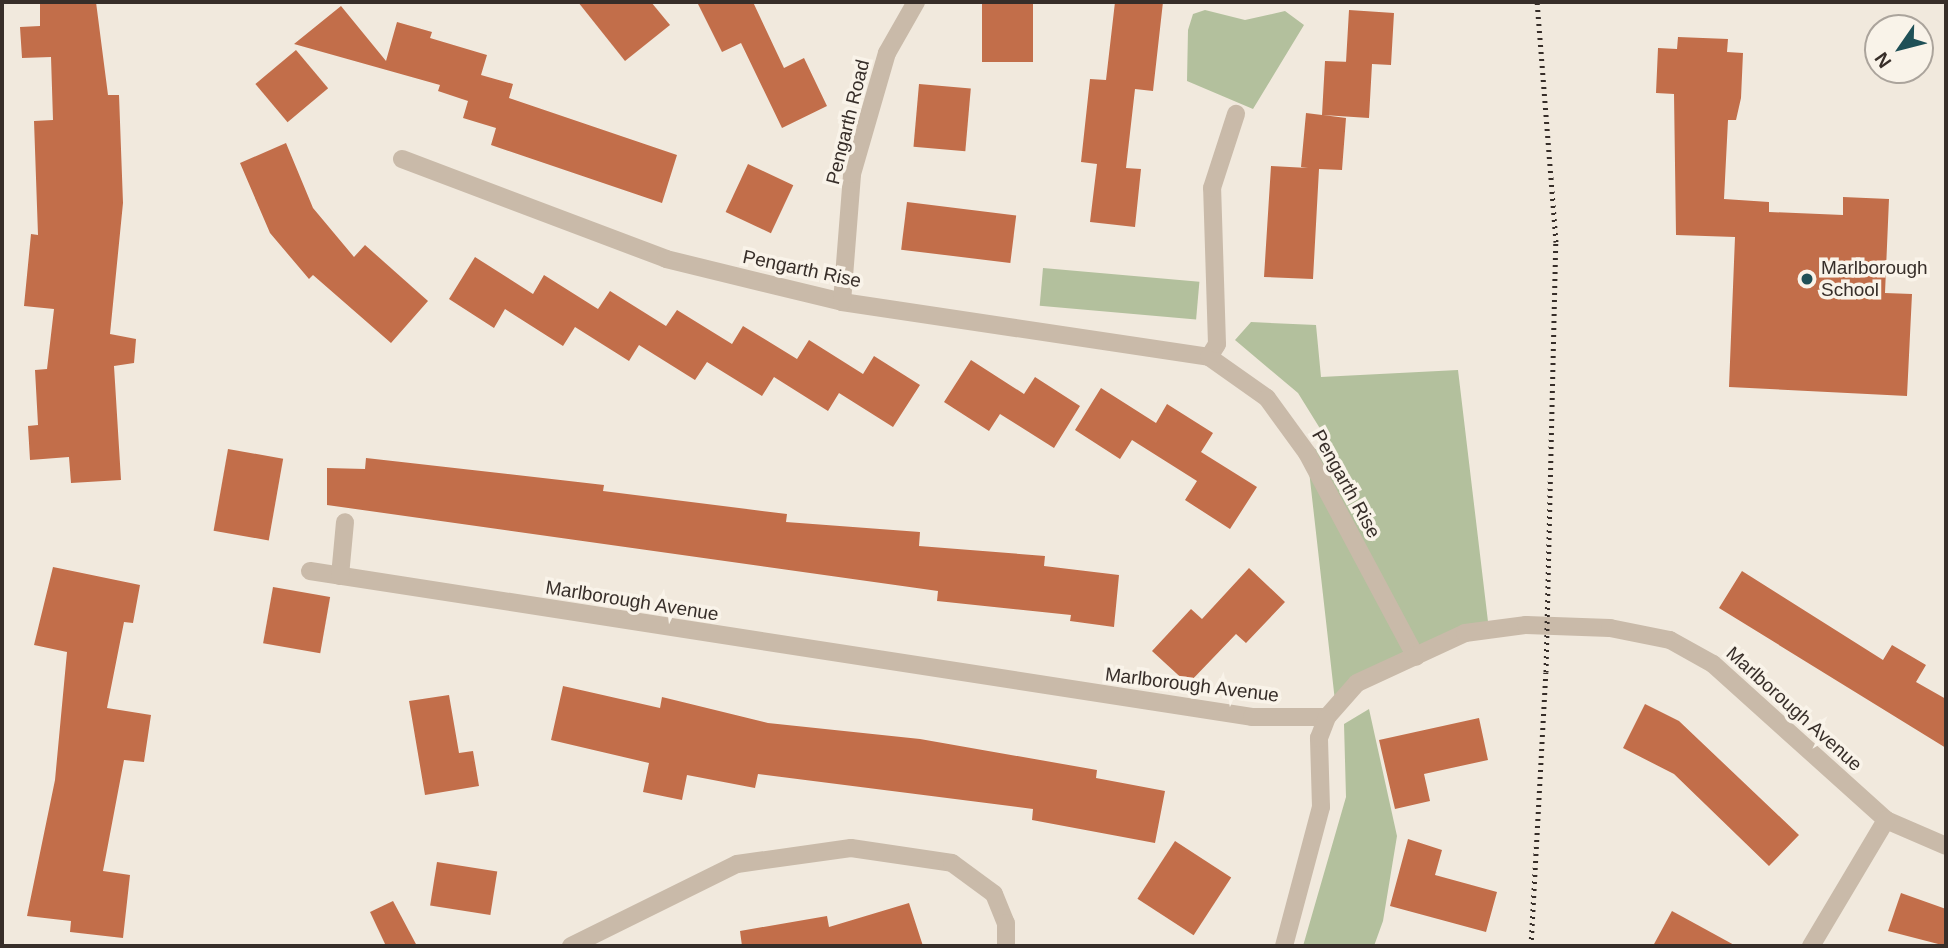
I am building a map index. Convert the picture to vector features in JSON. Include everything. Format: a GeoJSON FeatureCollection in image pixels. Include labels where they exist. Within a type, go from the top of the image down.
{"type":"FeatureCollection","features":[{"type":"Feature","properties":{"kind":"street","name":"Pengarth Road"},"geometry":{"type":"LineString","coordinates":[[842,302],[852,174],[887,53],[916,2]]}},
{"type":"Feature","properties":{"kind":"street"},"geometry":{"type":"LineString","coordinates":[[1209,357],[1217,344],[1212,188],[1236,114]]}},
{"type":"Feature","properties":{"kind":"street","name":"Pengarth Rise"},"geometry":{"type":"LineString","coordinates":[[402,159],[666,260],[842,302],[1209,357],[1267,398],[1307,453],[1416,657]]}},
{"type":"Feature","properties":{"kind":"street"},"geometry":{"type":"LineString","coordinates":[[340,576],[345,522]]}},
{"type":"Feature","properties":{"kind":"street","name":"Marlborough Avenue"},"geometry":{"type":"LineString","coordinates":[[310,571],[1220,713],[1327,717],[1357,683],[1465,633],[1526,625],[1610,628],[1670,639],[1713,664],[1886,820],[1946,846]]}},
{"type":"Feature","properties":{"kind":"street"},"geometry":{"type":"LineString","coordinates":[[1284,946],[1321,807],[1319,738],[1327,717]]}},
{"type":"Feature","properties":{"kind":"street"},"geometry":{"type":"LineString","coordinates":[[1811,946],[1886,820]]}},
{"type":"Feature","properties":{"kind":"street"},"geometry":{"type":"LineString","coordinates":[[571,946],[737,864],[851,848],[916,853],[971,875],[994,894],[1006,923],[1006,946]]}},
{"type":"Feature","properties":{"kind":"green space"},"geometry":{"type":"Polygon","coordinates":[[[1205,10],[1245,20],[1285,11],[1304,25],[1253,109],[1187,81],[1188,30],[1193,14],[1205,10]]]}},
{"type":"Feature","properties":{"kind":"green space"},"geometry":{"type":"Polygon","coordinates":[[[1043,268],[1199,282],[1196,320],[1040,306],[1043,268]]]}},
{"type":"Feature","properties":{"kind":"green space"},"geometry":{"type":"Polygon","coordinates":[[[1251,322],[1316,325],[1321,377],[1458,370],[1489,630],[1335,701],[1307,453],[1329,443],[1298,393],[1235,340],[1251,322]]]}},
{"type":"Feature","properties":{"kind":"green space"},"geometry":{"type":"Polygon","coordinates":[[[1369,709],[1397,836],[1383,921],[1374,946],[1303,946],[1346,797],[1344,724],[1369,709]]]}},
{"type":"Feature","properties":{"kind":"building"},"geometry":{"type":"Polygon","coordinates":[[[40,2],[96,2],[108,95],[119,95],[123,203],[110,334],[136,339],[134,363],[114,366],[121,480],[71,483],[69,457],[30,460],[28,426],[38,425],[35,370],[47,369],[54,309],[24,306],[31,234],[38,235],[34,121],[53,120],[51,57],[22,58],[20,27],[40,26],[40,2]]]}},
{"type":"Feature","properties":{"kind":"building"},"geometry":{"type":"Polygon","coordinates":[[[578,2],[651,2],[670,25],[625,61],[578,2]]]}},
{"type":"Feature","properties":{"kind":"building"},"geometry":{"type":"Polygon","coordinates":[[[697,2],[753,2],[784,68],[804,58],[827,106],[782,128],[741,43],[722,52],[697,2]]]}},
{"type":"Feature","properties":{"kind":"building"},"geometry":{"type":"Polygon","coordinates":[[[982,2],[1033,2],[1033,62],[982,62],[982,2]]]}},
{"type":"Feature","properties":{"kind":"building"},"geometry":{"type":"Polygon","coordinates":[[[1115,2],[1163,2],[1153,91],[1135,89],[1126,168],[1141,169],[1135,227],[1090,222],[1097,164],[1081,162],[1090,79],[1106,80],[1115,2]]]}},
{"type":"Feature","properties":{"kind":"building"},"geometry":{"type":"Polygon","coordinates":[[[341,6],[386,61],[397,22],[432,32],[430,38],[487,55],[481,75],[513,84],[509,98],[677,155],[662,203],[491,145],[496,128],[463,118],[468,101],[438,91],[440,85],[294,44],[341,6]]]}},
{"type":"Feature","properties":{"kind":"building"},"geometry":{"type":"Polygon","coordinates":[[[1349,10],[1394,13],[1391,65],[1372,64],[1369,118],[1323,115],[1346,118],[1342,170],[1319,169],[1313,279],[1264,277],[1271,166],[1308,168],[1301,167],[1306,113],[1322,115],[1325,61],[1346,62],[1349,10]]]}},
{"type":"Feature","properties":{"kind":"building"},"geometry":{"type":"Polygon","coordinates":[[[1678,37],[1728,39],[1727,52],[1743,53],[1741,98],[1736,120],[1728,120],[1724,199],[1769,202],[1769,212],[1843,215],[1843,197],[1889,199],[1885,293],[1912,294],[1907,396],[1729,387],[1735,237],[1676,235],[1674,94],[1656,93],[1658,48],[1677,49],[1678,37]]]}},
{"type":"Feature","properties":{"kind":"building"},"geometry":{"type":"Polygon","coordinates":[[[296,50],[328,88],[288,122],[255,84],[296,50]]]}},
{"type":"Feature","properties":{"kind":"building"},"geometry":{"type":"Polygon","coordinates":[[[919,84],[971,89],[965,151],[914,147],[919,84]]]}},
{"type":"Feature","properties":{"kind":"building"},"geometry":{"type":"Polygon","coordinates":[[[286,143],[313,208],[354,257],[365,245],[428,301],[391,343],[313,275],[309,279],[270,233],[240,163],[286,143]]]}},
{"type":"Feature","properties":{"kind":"building"},"geometry":{"type":"Polygon","coordinates":[[[748,164],[793,185],[771,233],[726,212],[748,164]]]}},
{"type":"Feature","properties":{"kind":"building"},"geometry":{"type":"Polygon","coordinates":[[[907,202],[1016,215],[1010,263],[901,250],[907,202]]]}},
{"type":"Feature","properties":{"kind":"building"},"geometry":{"type":"Polygon","coordinates":[[[475,257],[533,294],[544,275],[598,309],[610,291],[666,326],[677,310],[732,344],[743,326],[797,359],[809,340],[863,374],[874,356],[920,385],[893,427],[839,393],[828,411],[774,377],[762,396],[707,362],[695,380],[639,345],[629,361],[575,327],[563,346],[505,309],[494,328],[449,299],[475,257]]]}},
{"type":"Feature","properties":{"kind":"building"},"geometry":{"type":"Polygon","coordinates":[[[971,360],[1024,394],[1035,377],[1080,406],[1054,448],[1000,414],[989,431],[944,402],[971,360]]]}},
{"type":"Feature","properties":{"kind":"building"},"geometry":{"type":"Polygon","coordinates":[[[1101,388],[1156,423],[1167,404],[1213,433],[1201,452],[1257,487],[1230,529],[1185,500],[1197,481],[1132,440],[1120,459],[1075,430],[1101,388]]]}},
{"type":"Feature","properties":{"kind":"building"},"geometry":{"type":"Polygon","coordinates":[[[228,449],[283,459],[269,540],[214,531],[228,449]]]}},
{"type":"Feature","properties":{"kind":"building"},"geometry":{"type":"Polygon","coordinates":[[[366,458],[604,485],[603,491],[787,514],[786,522],[920,532],[919,546],[1045,556],[1044,566],[1119,575],[1114,627],[1070,621],[1071,615],[937,601],[938,591],[327,505],[327,468],[365,469],[366,458]]]}},
{"type":"Feature","properties":{"kind":"building"},"geometry":{"type":"Polygon","coordinates":[[[53,567],[140,585],[133,623],[124,622],[107,708],[151,715],[144,762],[124,760],[103,871],[130,875],[123,938],[70,932],[71,921],[27,916],[55,780],[67,652],[34,645],[53,567]]]}},
{"type":"Feature","properties":{"kind":"building"},"geometry":{"type":"Polygon","coordinates":[[[1249,568],[1285,602],[1246,643],[1236,634],[1188,684],[1152,651],[1191,609],[1202,619],[1249,568]]]}},
{"type":"Feature","properties":{"kind":"building"},"geometry":{"type":"Polygon","coordinates":[[[1742,571],[1883,660],[1892,645],[1926,665],[1916,682],[1946,699],[1946,748],[1719,608],[1742,571]]]}},
{"type":"Feature","properties":{"kind":"building"},"geometry":{"type":"Polygon","coordinates":[[[273,587],[330,597],[320,653],[263,643],[273,587]]]}},
{"type":"Feature","properties":{"kind":"building"},"geometry":{"type":"Polygon","coordinates":[[[563,686],[660,708],[662,697],[768,723],[920,739],[1097,770],[1096,778],[1165,791],[1155,843],[1032,820],[1033,809],[758,774],[755,788],[687,775],[682,800],[643,792],[649,763],[551,740],[563,686]]]}},
{"type":"Feature","properties":{"kind":"building"},"geometry":{"type":"Polygon","coordinates":[[[449,695],[459,753],[473,751],[479,786],[425,795],[409,701],[449,695]]]}},
{"type":"Feature","properties":{"kind":"building"},"geometry":{"type":"Polygon","coordinates":[[[1645,704],[1679,721],[1799,835],[1769,866],[1674,774],[1623,748],[1645,704]]]}},
{"type":"Feature","properties":{"kind":"building"},"geometry":{"type":"Polygon","coordinates":[[[1479,718],[1488,760],[1424,774],[1430,801],[1395,809],[1379,740],[1479,718]]]}},
{"type":"Feature","properties":{"kind":"building"},"geometry":{"type":"Polygon","coordinates":[[[1408,839],[1442,850],[1435,875],[1497,892],[1486,932],[1390,906],[1408,839]]]}},
{"type":"Feature","properties":{"kind":"building"},"geometry":{"type":"Polygon","coordinates":[[[1175,841],[1231,877],[1194,935],[1137,899],[1175,841]]]}},
{"type":"Feature","properties":{"kind":"building"},"geometry":{"type":"Polygon","coordinates":[[[437,862],[497,872],[490,915],[430,905],[437,862]]]}},
{"type":"Feature","properties":{"kind":"building"},"geometry":{"type":"Polygon","coordinates":[[[1901,893],[1946,909],[1946,946],[1888,931],[1901,893]]]}},
{"type":"Feature","properties":{"kind":"building"},"geometry":{"type":"Polygon","coordinates":[[[393,901],[417,946],[386,946],[370,912],[393,901]]]}},
{"type":"Feature","properties":{"kind":"building"},"geometry":{"type":"Polygon","coordinates":[[[909,903],[923,946],[742,946],[740,931],[827,916],[829,927],[909,903]]]}},
{"type":"Feature","properties":{"kind":"building"},"geometry":{"type":"Polygon","coordinates":[[[1672,911],[1736,946],[1653,946],[1672,911]]]}},
{"type":"Feature","properties":{"kind":"railway"},"geometry":{"type":"LineString","coordinates":[[1531,946],[1546,672],[1556,242],[1537,2]]}},
{"type":"Feature","properties":{"kind":"place","name":"Marlborough School"},"geometry":{"type":"Point","coordinates":[1807,279]}}]}
